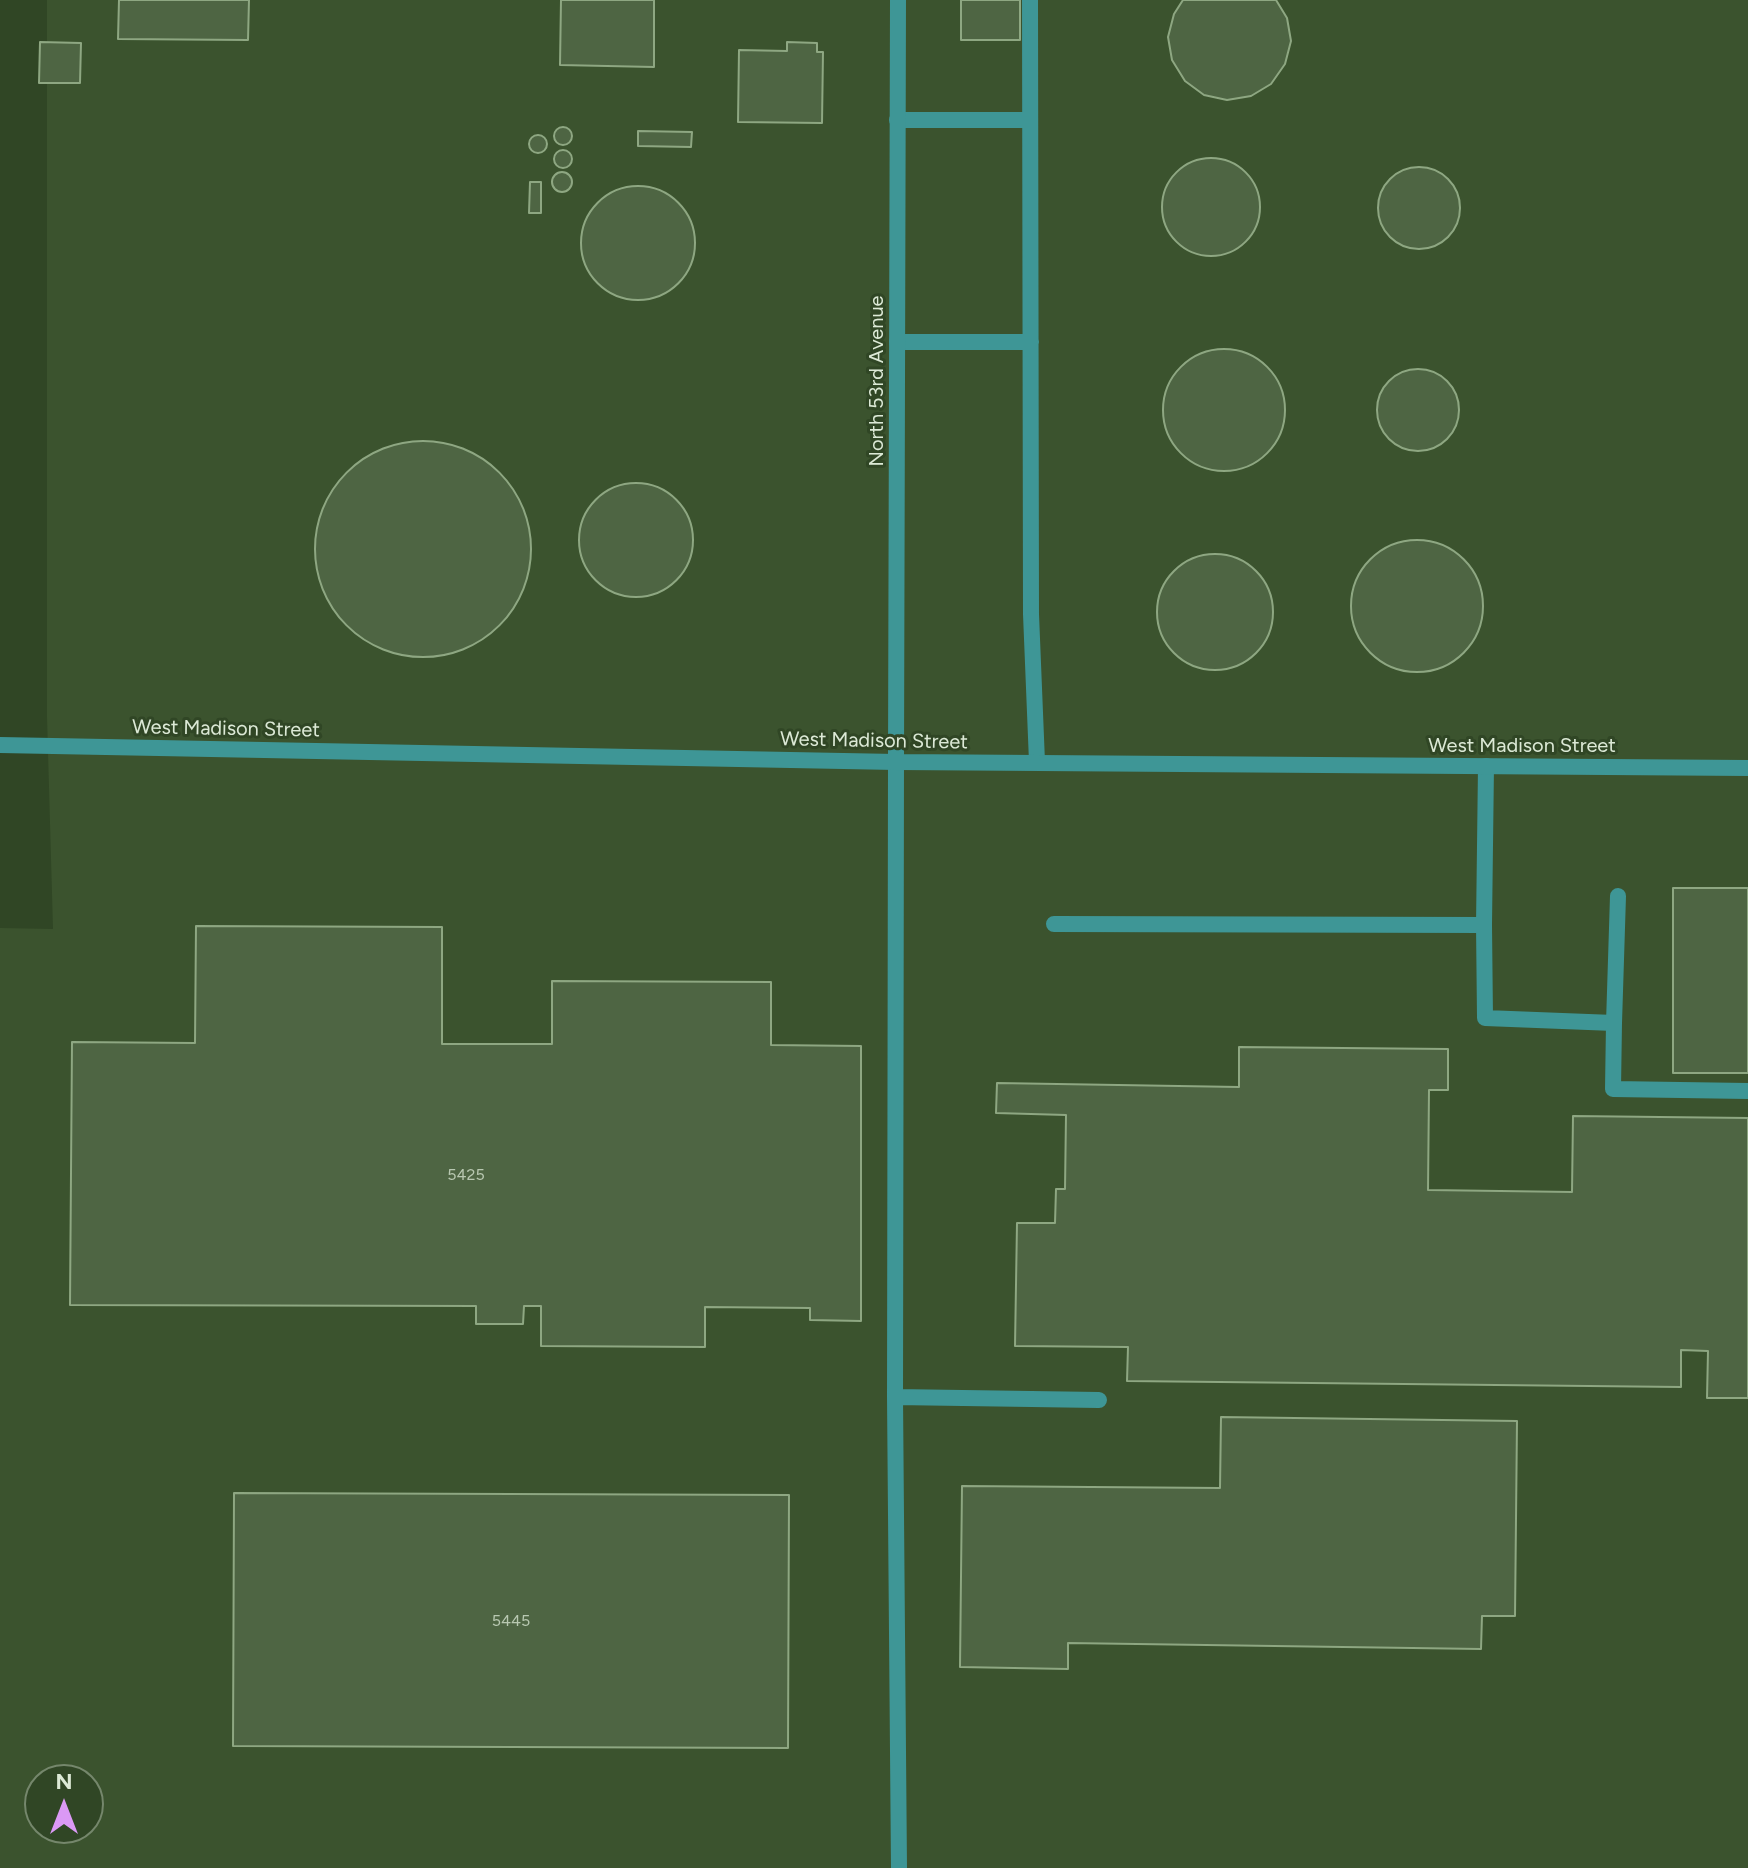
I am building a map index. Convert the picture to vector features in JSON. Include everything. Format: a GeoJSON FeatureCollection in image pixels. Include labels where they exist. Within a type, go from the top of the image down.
{"type":"FeatureCollection","features":[{"type":"Feature","properties":{"kind":"street","name":"North 53rd Avenue"},"geometry":{"type":"LineString","coordinates":[[898,0],[895,1397],[899,1868]]}},
{"type":"Feature","properties":{"kind":"street"},"geometry":{"type":"LineString","coordinates":[[1030,0],[1031,614],[1037,762]]}},
{"type":"Feature","properties":{"kind":"street"},"geometry":{"type":"LineString","coordinates":[[897,120],[1030,120]]}},
{"type":"Feature","properties":{"kind":"street"},"geometry":{"type":"LineString","coordinates":[[897,342],[1031,342]]}},
{"type":"Feature","properties":{"kind":"street","name":"West Madison Street"},"geometry":{"type":"LineString","coordinates":[[0,745],[896,762],[1748,768]]}},
{"type":"Feature","properties":{"kind":"street"},"geometry":{"type":"LineString","coordinates":[[1486,766],[1485,1018],[1614,1023]]}},
{"type":"Feature","properties":{"kind":"street"},"geometry":{"type":"LineString","coordinates":[[1618,896],[1613,1089],[1748,1091]]}},
{"type":"Feature","properties":{"kind":"street"},"geometry":{"type":"LineString","coordinates":[[1054,924],[1484,925]]}},
{"type":"Feature","properties":{"kind":"street"},"geometry":{"type":"LineString","coordinates":[[895,1397],[1099,1400]]}},
{"type":"Feature","properties":{"kind":"shaded area"},"geometry":{"type":"Polygon","coordinates":[[[47,0],[1748,0],[1748,1868],[0,1868],[0,928],[53,929],[47,717],[47,0]]]}},
{"type":"Feature","properties":{"kind":"building"},"geometry":{"type":"Polygon","coordinates":[[[119,0],[249,0],[248,40],[118,39],[119,0]]]}},
{"type":"Feature","properties":{"kind":"building"},"geometry":{"type":"Polygon","coordinates":[[[561,0],[654,0],[654,67],[560,65],[561,0]]]}},
{"type":"Feature","properties":{"kind":"building"},"geometry":{"type":"Polygon","coordinates":[[[961,0],[1020,0],[1020,40],[961,40],[961,0]]]}},
{"type":"Feature","properties":{"kind":"building"},"geometry":{"type":"Polygon","coordinates":[[[1183,0],[1276,0],[1287,18],[1291,41],[1285,64],[1271,84],[1251,96],[1227,100],[1204,95],[1185,81],[1172,60],[1168,37],[1174,14],[1183,0]]]}},
{"type":"Feature","properties":{"kind":"building"},"geometry":{"type":"Polygon","coordinates":[[[40,42],[81,43],[80,83],[39,83],[40,42]]]}},
{"type":"Feature","properties":{"kind":"building"},"geometry":{"type":"Polygon","coordinates":[[[787,42],[817,43],[817,52],[823,52],[822,123],[738,122],[739,50],[787,51],[787,42]]]}},
{"type":"Feature","properties":{"kind":"building"},"geometry":{"type":"Polygon","coordinates":[[[559,127],[567,127],[572,136],[570,143],[559,145],[554,140],[554,132],[559,127]]]}},
{"type":"Feature","properties":{"kind":"building"},"geometry":{"type":"Polygon","coordinates":[[[638,131],[692,132],[691,147],[638,146],[638,131]]]}},
{"type":"Feature","properties":{"kind":"building"},"geometry":{"type":"Polygon","coordinates":[[[534,135],[542,135],[547,144],[545,151],[534,153],[529,148],[529,140],[534,135]]]}},
{"type":"Feature","properties":{"kind":"building"},"geometry":{"type":"Polygon","coordinates":[[[559,150],[567,150],[572,159],[570,166],[559,168],[554,163],[554,155],[559,150]]]}},
{"type":"Feature","properties":{"kind":"building"},"geometry":{"type":"Polygon","coordinates":[[[1211,158],[1230,162],[1246,172],[1256,188],[1260,207],[1256,226],[1246,242],[1230,252],[1211,256],[1192,252],[1176,242],[1166,226],[1162,207],[1166,188],[1176,172],[1192,162],[1211,158]]]}},
{"type":"Feature","properties":{"kind":"building"},"geometry":{"type":"Polygon","coordinates":[[[1419,167],[1435,170],[1448,179],[1457,192],[1460,208],[1457,224],[1448,237],[1435,246],[1419,249],[1403,246],[1390,237],[1381,224],[1378,208],[1381,192],[1390,179],[1403,170],[1419,167]]]}},
{"type":"Feature","properties":{"kind":"building"},"geometry":{"type":"Polygon","coordinates":[[[562,172],[569,175],[572,182],[569,189],[562,192],[555,189],[552,182],[555,175],[562,172]]]}},
{"type":"Feature","properties":{"kind":"building"},"geometry":{"type":"Polygon","coordinates":[[[530,182],[541,182],[541,213],[529,213],[530,182]]]}},
{"type":"Feature","properties":{"kind":"building"},"geometry":{"type":"Polygon","coordinates":[[[638,186],[670,195],[686,211],[695,243],[686,275],[670,291],[638,300],[606,291],[590,275],[581,243],[590,211],[606,195],[638,186]]]}},
{"type":"Feature","properties":{"kind":"building"},"geometry":{"type":"Polygon","coordinates":[[[1224,349],[1247,354],[1267,367],[1280,387],[1285,410],[1280,433],[1267,453],[1247,466],[1224,471],[1201,466],[1181,453],[1168,433],[1163,410],[1168,387],[1181,367],[1201,354],[1224,349]]]}},
{"type":"Feature","properties":{"kind":"building"},"geometry":{"type":"Polygon","coordinates":[[[1418,369],[1434,372],[1447,381],[1456,394],[1459,410],[1456,426],[1447,439],[1434,448],[1418,451],[1402,448],[1389,439],[1380,426],[1377,410],[1380,394],[1389,381],[1402,372],[1418,369]]]}},
{"type":"Feature","properties":{"kind":"building"},"geometry":{"type":"Polygon","coordinates":[[[423,441],[464,449],[500,472],[523,508],[531,549],[523,590],[500,626],[464,649],[423,657],[382,649],[346,626],[323,590],[315,549],[323,508],[346,472],[382,449],[423,441]]]}},
{"type":"Feature","properties":{"kind":"building"},"geometry":{"type":"Polygon","coordinates":[[[636,483],[668,492],[684,508],[693,540],[684,572],[668,588],[636,597],[604,588],[588,572],[579,540],[588,508],[604,492],[636,483]]]}},
{"type":"Feature","properties":{"kind":"building"},"geometry":{"type":"Polygon","coordinates":[[[1417,540],[1442,545],[1464,559],[1478,581],[1483,606],[1478,631],[1464,653],[1442,667],[1417,672],[1392,667],[1370,653],[1356,631],[1351,606],[1356,581],[1370,559],[1392,545],[1417,540]]]}},
{"type":"Feature","properties":{"kind":"building"},"geometry":{"type":"Polygon","coordinates":[[[1215,554],[1237,559],[1256,571],[1268,590],[1273,612],[1268,634],[1256,653],[1237,665],[1215,670],[1193,665],[1174,653],[1162,634],[1157,612],[1162,590],[1174,571],[1193,559],[1215,554]]]}},
{"type":"Feature","properties":{"kind":"building"},"geometry":{"type":"Polygon","coordinates":[[[1673,888],[1748,888],[1748,1073],[1673,1073],[1673,888]]]}},
{"type":"Feature","properties":{"kind":"building"},"geometry":{"type":"Polygon","coordinates":[[[196,926],[442,927],[442,1044],[552,1044],[552,981],[771,982],[771,1045],[861,1046],[861,1321],[810,1320],[810,1308],[705,1307],[705,1347],[541,1346],[541,1306],[524,1306],[523,1324],[476,1324],[476,1306],[70,1305],[72,1042],[195,1043],[196,926]]]}},
{"type":"Feature","properties":{"kind":"building"},"geometry":{"type":"Polygon","coordinates":[[[1239,1047],[1448,1049],[1448,1090],[1429,1090],[1428,1190],[1572,1192],[1573,1116],[1748,1118],[1748,1398],[1707,1398],[1708,1351],[1681,1350],[1681,1387],[1127,1381],[1128,1347],[1015,1346],[1017,1223],[1055,1223],[1056,1189],[1065,1189],[1066,1115],[996,1113],[997,1083],[1239,1087],[1239,1047]]]}},
{"type":"Feature","properties":{"kind":"building"},"geometry":{"type":"Polygon","coordinates":[[[1221,1417],[1517,1421],[1515,1616],[1482,1616],[1481,1649],[1068,1643],[1068,1669],[960,1667],[962,1486],[1220,1488],[1221,1417]]]}},
{"type":"Feature","properties":{"kind":"building"},"geometry":{"type":"Polygon","coordinates":[[[234,1493],[789,1495],[788,1748],[233,1746],[234,1493]]]}}]}
